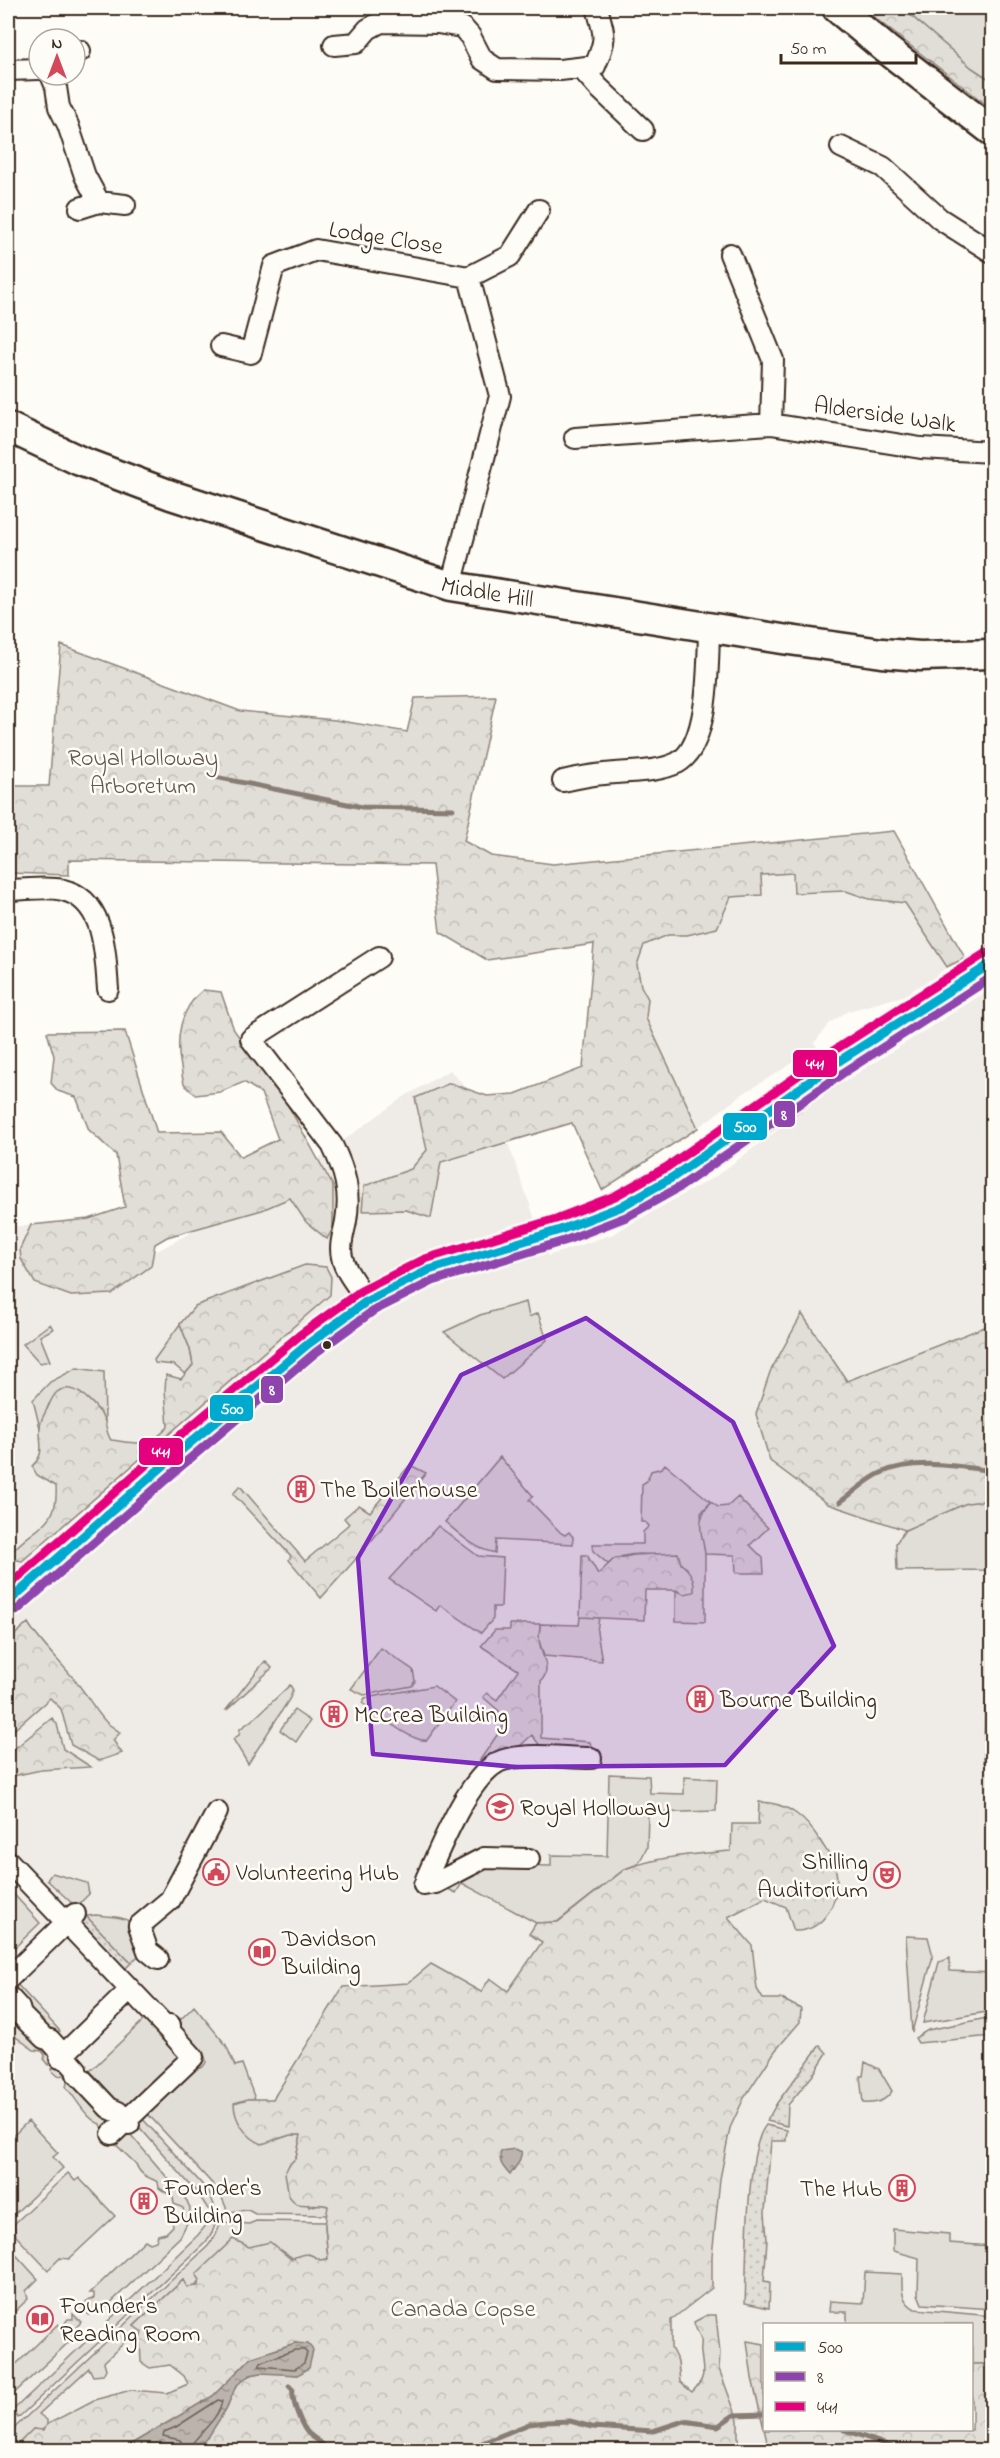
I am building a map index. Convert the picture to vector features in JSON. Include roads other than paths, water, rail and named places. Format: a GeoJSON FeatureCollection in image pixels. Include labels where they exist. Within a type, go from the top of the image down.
{"type":"FeatureCollection","features":[{"type":"Feature","properties":{"kind":"main road"},"geometry":{"type":"LineString","coordinates":[[8,1602],[281,1367],[368,1301],[429,1270],[561,1230],[620,1207],[673,1177],[836,1063],[993,963]]}},
{"type":"Feature","properties":{"kind":"street"},"geometry":{"type":"LineString","coordinates":[[334,45],[356,43],[368,29],[381,22],[436,23],[462,27],[482,59],[497,69],[581,68],[595,66],[604,43],[605,34],[597,8]]}},
{"type":"Feature","properties":{"kind":"street"},"geometry":{"type":"LineString","coordinates":[[837,8],[886,49],[993,131]]}},
{"type":"Feature","properties":{"kind":"street"},"geometry":{"type":"LineString","coordinates":[[581,68],[644,130]]}},
{"type":"Feature","properties":{"kind":"street"},"geometry":{"type":"LineString","coordinates":[[8,70],[27,69]]}},
{"type":"Feature","properties":{"kind":"street"},"geometry":{"type":"LineString","coordinates":[[54,87],[59,107],[68,124],[85,176],[90,205],[125,205]]}},
{"type":"Feature","properties":{"kind":"street"},"geometry":{"type":"LineString","coordinates":[[841,147],[884,167],[940,219],[993,252]]}},
{"type":"Feature","properties":{"kind":"street","name":"Lodge Close"},"geometry":{"type":"LineString","coordinates":[[220,346],[250,353],[274,266],[316,250],[469,277],[510,256],[539,210]]}},
{"type":"Feature","properties":{"kind":"street"},"geometry":{"type":"LineString","coordinates":[[730,254],[772,360],[771,424]]}},
{"type":"Feature","properties":{"kind":"street","name":"Lodge Close"},"geometry":{"type":"LineString","coordinates":[[451,586],[500,396],[469,277]]}},
{"type":"Feature","properties":{"kind":"street","name":"Alderside Walk"},"geometry":{"type":"LineString","coordinates":[[575,438],[771,424],[921,448],[993,452]]}},
{"type":"Feature","properties":{"kind":"street","name":"Middle Hill"},"geometry":{"type":"LineString","coordinates":[[8,427],[80,461],[171,495],[451,586],[709,628],[882,653],[930,656],[993,654]]}},
{"type":"Feature","properties":{"kind":"street"},"geometry":{"type":"LineString","coordinates":[[562,781],[601,774],[653,769],[677,763],[690,752],[699,734],[704,707],[709,628]]}},
{"type":"Feature","properties":{"kind":"street"},"geometry":{"type":"LineString","coordinates":[[8,890],[62,889],[86,904],[102,935],[108,989]]}},
{"type":"Feature","properties":{"kind":"street"},"geometry":{"type":"LineString","coordinates":[[368,1301],[341,1257],[348,1206],[348,1183],[342,1164],[332,1146],[251,1039],[379,957]]}},
{"type":"Feature","properties":{"kind":"street"},"geometry":{"type":"LineString","coordinates":[[529,1859],[484,1858],[436,1883],[425,1882],[455,1815],[489,1767],[507,1758],[591,1758]]}},
{"type":"Feature","properties":{"kind":"street"},"geometry":{"type":"LineString","coordinates":[[158,1959],[148,1951],[145,1916],[170,1900],[217,1812]]}},
{"type":"Feature","properties":{"kind":"street"},"geometry":{"type":"LineString","coordinates":[[171,1867],[190,1862]]}},
{"type":"Feature","properties":{"kind":"street"},"geometry":{"type":"LineString","coordinates":[[8,1863],[71,1918],[130,1990],[169,2026],[193,2057],[123,2127],[118,2112],[109,2108],[77,2074],[76,2069],[61,2056],[50,2040],[44,2038],[21,2015],[19,2008],[8,1996]]}},
{"type":"Feature","properties":{"kind":"street"},"geometry":{"type":"LineString","coordinates":[[8,1979],[71,1918]]}},
{"type":"Feature","properties":{"kind":"street"},"geometry":{"type":"LineString","coordinates":[[61,2056],[130,1990]]}},
{"type":"Feature","properties":{"kind":"water"},"geometry":{"type":"Polygon","coordinates":[[[515,2149],[522,2152],[519,2162],[510,2175],[502,2164],[500,2155],[501,2151],[515,2149]]]}},
{"type":"Feature","properties":{"kind":"water"},"geometry":{"type":"Polygon","coordinates":[[[295,2343],[308,2344],[313,2350],[309,2368],[298,2375],[261,2373],[250,2375],[236,2386],[226,2409],[209,2436],[194,2450],[179,2450],[178,2446],[164,2443],[147,2450],[121,2450],[213,2396],[251,2358],[295,2343]]]}},
{"type":"Feature","properties":{"kind":"waterway"},"geometry":{"type":"LineString","coordinates":[[210,776],[362,807],[453,809]]}},
{"type":"Feature","properties":{"kind":"waterway"},"geometry":{"type":"LineString","coordinates":[[840,1502],[871,1479],[894,1468],[936,1464],[992,1471]]}},
{"type":"Feature","properties":{"kind":"waterway"},"geometry":{"type":"LineString","coordinates":[[289,2386],[293,2390],[295,2407],[303,2426],[326,2450]]}},
{"type":"Feature","properties":{"kind":"waterway"},"geometry":{"type":"LineString","coordinates":[[465,2450],[529,2424],[570,2421],[592,2427],[653,2431],[684,2421],[718,2426],[734,2415],[763,2414]]}},
{"type":"Feature","properties":{"kind":"waterway"},"geometry":{"type":"LineString","coordinates":[[847,2431],[902,2450]]}},
{"type":"Feature","properties":{"kind":"place","name":"The Boilerhouse"},"geometry":{"type":"Point","coordinates":[301,1489]}},
{"type":"Feature","properties":{"kind":"place","name":"Bourne Building"},"geometry":{"type":"Point","coordinates":[700,1699]}},
{"type":"Feature","properties":{"kind":"place","name":"McCrea Building"},"geometry":{"type":"Point","coordinates":[334,1714]}},
{"type":"Feature","properties":{"kind":"place","name":"Royal Holloway"},"geometry":{"type":"Point","coordinates":[500,1807]}},
{"type":"Feature","properties":{"kind":"place","name":"Volunteering Hub"},"geometry":{"type":"Point","coordinates":[216,1872]}},
{"type":"Feature","properties":{"kind":"place","name":"Shilling Auditorium"},"geometry":{"type":"Point","coordinates":[887,1875]}},
{"type":"Feature","properties":{"kind":"place","name":"Davidson Building"},"geometry":{"type":"Point","coordinates":[262,1952]}},
{"type":"Feature","properties":{"kind":"place","name":"The Hub"},"geometry":{"type":"Point","coordinates":[902,2188]}},
{"type":"Feature","properties":{"kind":"place","name":"Founder's Building"},"geometry":{"type":"Point","coordinates":[144,2201]}},
{"type":"Feature","properties":{"kind":"place","name":"Founder's Reading Room"},"geometry":{"type":"Point","coordinates":[40,2319]}},
{"type":"Feature","properties":{"kind":"park label","name":"Royal Holloway Arboretum"},"geometry":{"type":"Point","coordinates":[143,771]}},
{"type":"Feature","properties":{"kind":"park label","name":"Canada Copse"},"geometry":{"type":"Point","coordinates":[463,2308]}}]}
